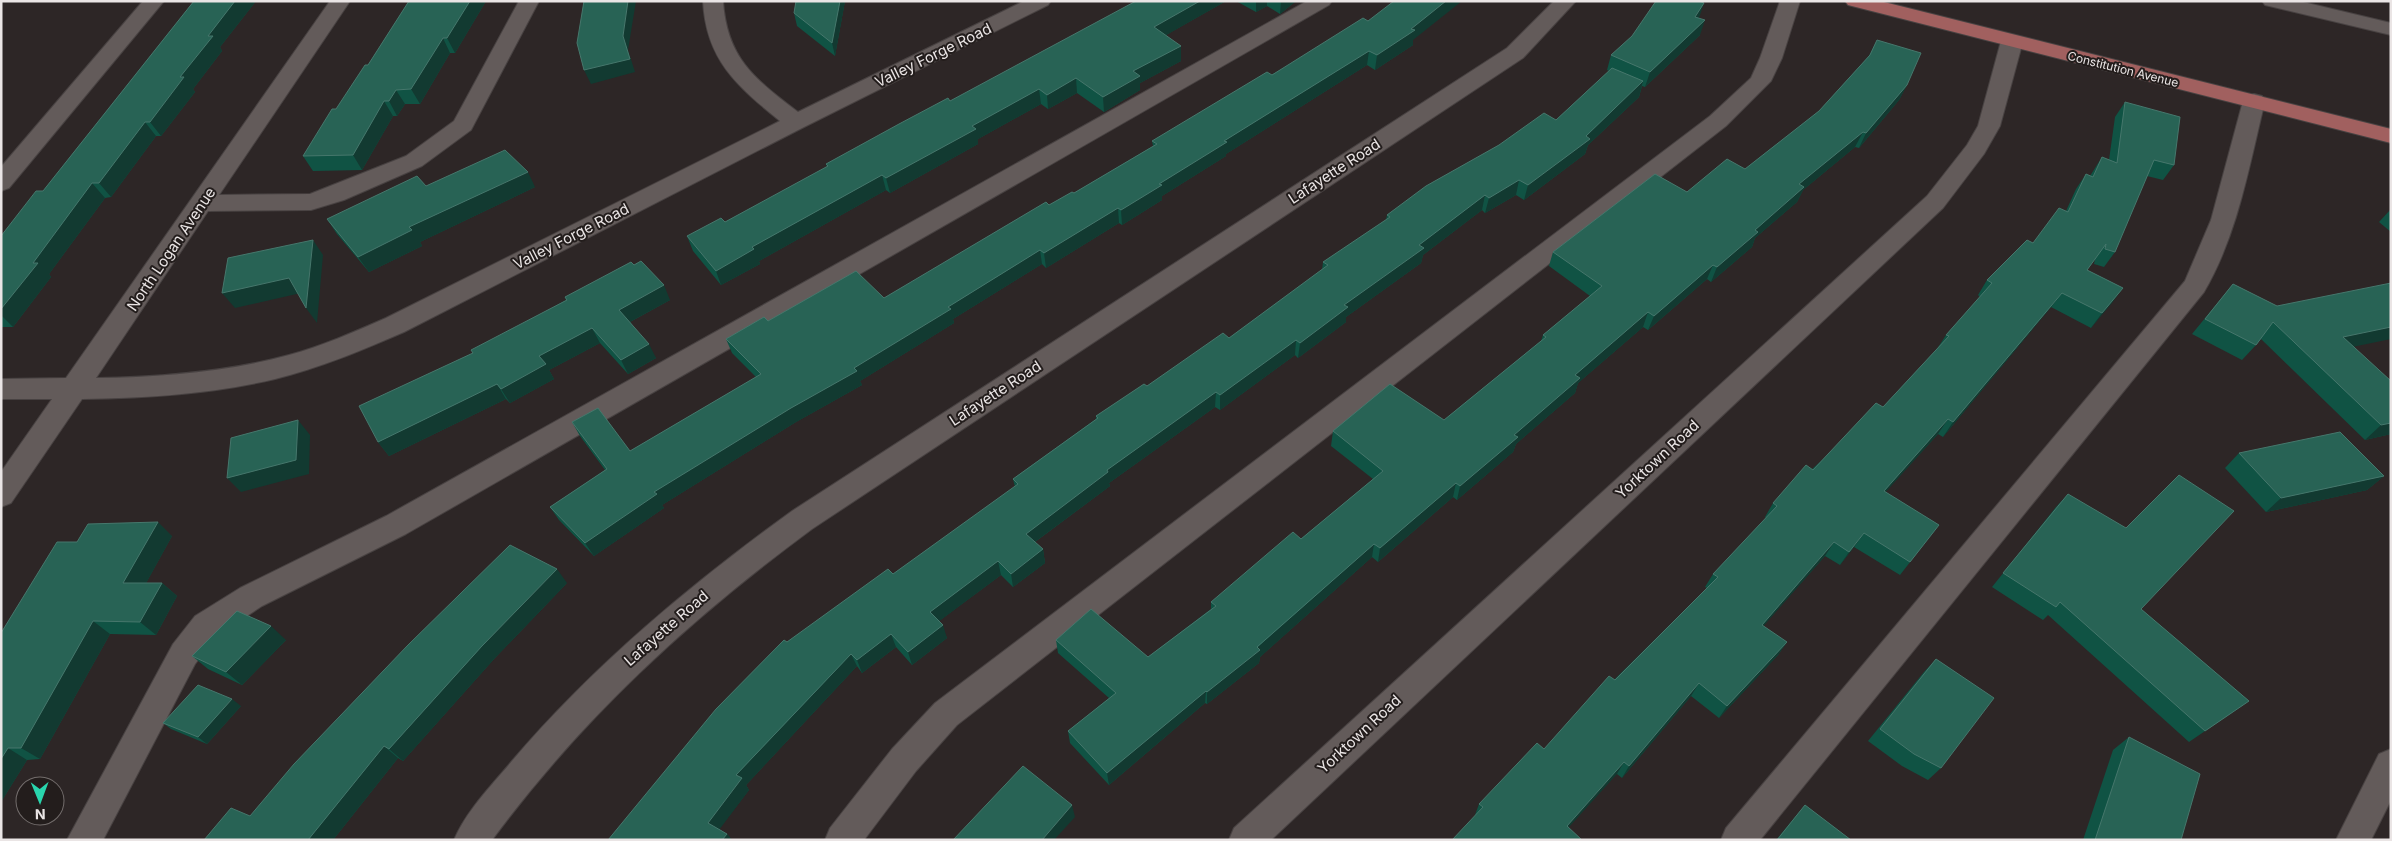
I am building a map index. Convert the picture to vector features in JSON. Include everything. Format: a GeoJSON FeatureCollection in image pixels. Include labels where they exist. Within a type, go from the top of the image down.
{"type":"FeatureCollection","features":[{"type":"Feature","properties":{"kind":"main road","name":"Constitution Avenue"},"geometry":{"type":"LineString","coordinates":[[1855,1],[2391,136]]}},
{"type":"Feature","properties":{"kind":"street"},"geometry":{"type":"LineString","coordinates":[[1,183],[154,1]]}},
{"type":"Feature","properties":{"kind":"street","name":"North Logan Avenue"},"geometry":{"type":"LineString","coordinates":[[1,496],[340,1]]}},
{"type":"Feature","properties":{"kind":"street"},"geometry":{"type":"LineString","coordinates":[[202,203],[311,202],[336,194],[414,161],[463,124],[529,1]]}},
{"type":"Feature","properties":{"kind":"street"},"geometry":{"type":"LineString","coordinates":[[713,1],[713,18],[718,41],[733,67],[756,91],[796,122]]}},
{"type":"Feature","properties":{"kind":"street","name":"Valley Forge Road"},"geometry":{"type":"LineString","coordinates":[[1,389],[154,388],[209,382],[275,369],[335,350],[395,325],[796,122],[1041,1]]}},
{"type":"Feature","properties":{"kind":"street"},"geometry":{"type":"LineString","coordinates":[[84,840],[184,654],[206,626],[251,597],[413,516],[1322,1]]}},
{"type":"Feature","properties":{"kind":"street","name":"Lafayette Road"},"geometry":{"type":"LineString","coordinates":[[471,840],[524,770],[590,696],[708,590],[759,550],[1515,53],[1566,1]]}},
{"type":"Feature","properties":{"kind":"street"},"geometry":{"type":"LineString","coordinates":[[842,840],[904,760],[946,714],[1735,106],[1760,80],[1764,73],[1790,1]]}},
{"type":"Feature","properties":{"kind":"street"},"geometry":{"type":"LineString","coordinates":[[2272,1],[2391,29]]}},
{"type":"Feature","properties":{"kind":"street","name":"Yorktown Road"},"geometry":{"type":"LineString","coordinates":[[1246,840],[1935,202],[1976,149],[1989,126],[2012,41]]}},
{"type":"Feature","properties":{"kind":"street"},"geometry":{"type":"LineString","coordinates":[[1738,840],[2195,286],[2208,263],[2217,238],[2254,102]]}},
{"type":"Feature","properties":{"kind":"street"},"geometry":{"type":"LineString","coordinates":[[2353,840],[2391,765]]}},
{"type":"Feature","properties":{"kind":"building"},"geometry":{"type":"Polygon","coordinates":[[[194,1],[235,1],[208,36],[213,36],[180,77],[184,77],[150,122],[145,122],[99,183],[92,183],[33,263],[38,263],[1,309],[1,236],[36,191],[43,191],[194,1]]]}},
{"type":"Feature","properties":{"kind":"building"},"geometry":{"type":"Polygon","coordinates":[[[409,1],[470,1],[447,38],[443,38],[411,89],[396,90],[389,101],[384,101],[353,155],[303,156],[332,109],[336,109],[365,65],[368,65],[409,1]]]}},
{"type":"Feature","properties":{"kind":"building"},"geometry":{"type":"Polygon","coordinates":[[[584,1],[628,1],[623,36],[630,59],[584,70],[577,43],[584,1]]]}},
{"type":"Feature","properties":{"kind":"building"},"geometry":{"type":"Polygon","coordinates":[[[796,1],[840,1],[832,43],[794,13],[796,1]]]}},
{"type":"Feature","properties":{"kind":"building"},"geometry":{"type":"Polygon","coordinates":[[[1136,1],[1200,1],[1154,27],[1181,46],[1133,71],[1140,76],[1103,97],[1076,78],[1047,95],[1039,89],[972,126],[976,129],[886,178],[882,175],[752,247],[754,249],[716,271],[687,236],[721,218],[725,222],[828,166],[826,164],[899,124],[948,98],[950,101],[1136,1]]]}},
{"type":"Feature","properties":{"kind":"building"},"geometry":{"type":"Polygon","coordinates":[[[1394,1],[1446,1],[1411,29],[1415,30],[1377,55],[1369,51],[1224,141],[1227,142],[1121,210],[1118,208],[1044,253],[1040,250],[948,307],[951,309],[854,368],[857,371],[791,408],[654,492],[657,494],[585,543],[550,507],[607,469],[572,422],[598,408],[630,451],[761,374],[726,339],[764,317],[768,321],[856,271],[884,298],[1046,202],[1049,205],[1072,192],[1074,193],[1157,144],[1152,141],[1267,72],[1272,75],[1363,18],[1368,21],[1394,1]]]}},
{"type":"Feature","properties":{"kind":"building"},"geometry":{"type":"Polygon","coordinates":[[[1656,1],[1699,1],[1704,3],[1695,17],[1705,20],[1650,72],[1611,55],[1632,36],[1656,1]]]}},
{"type":"Feature","properties":{"kind":"building"},"geometry":{"type":"Polygon","coordinates":[[[1877,40],[1921,53],[1907,85],[1866,133],[1863,132],[1799,184],[1804,187],[1755,230],[1758,232],[1717,267],[1713,265],[1654,316],[1648,312],[1575,375],[1580,378],[1514,435],[1518,437],[1460,486],[1456,483],[1380,548],[1374,544],[1257,647],[1260,650],[1206,691],[1107,773],[1068,731],[1116,693],[1056,640],[1091,609],[1148,657],[1216,606],[1211,602],[1293,532],[1301,539],[1383,471],[1333,431],[1390,384],[1444,420],[1546,337],[1543,335],[1602,286],[1553,252],[1655,174],[1687,192],[1727,159],[1745,169],[1819,111],[1870,55],[1877,40]]]}},
{"type":"Feature","properties":{"kind":"building"},"geometry":{"type":"Polygon","coordinates":[[[1612,68],[1643,81],[1586,136],[1590,139],[1528,185],[1519,180],[1489,198],[1485,195],[1419,245],[1424,248],[1344,305],[1348,307],[1300,343],[1296,340],[1220,395],[1216,392],[1107,470],[1108,472],[1026,534],[1043,549],[1011,574],[998,561],[930,612],[943,625],[908,652],[891,634],[857,660],[851,654],[736,775],[742,778],[708,823],[727,834],[722,840],[608,840],[716,709],[784,640],[787,642],[888,569],[893,574],[1018,484],[1013,479],[1098,418],[1096,416],[1144,384],[1147,386],[1223,333],[1229,338],[1328,265],[1323,262],[1390,217],[1387,215],[1426,186],[1499,145],[1544,113],[1556,120],[1612,68]]]}},
{"type":"Feature","properties":{"kind":"building"},"geometry":{"type":"Polygon","coordinates":[[[2125,102],[2180,117],[2174,165],[2154,160],[2115,252],[2105,249],[2106,244],[2087,270],[2123,288],[2102,313],[2062,293],[1953,422],[1948,419],[1884,491],[1939,525],[1910,562],[1864,533],[1849,552],[1834,542],[1762,625],[1787,642],[1727,706],[1699,683],[1629,766],[1624,762],[1567,826],[1582,840],[1452,840],[1483,807],[1479,804],[1537,743],[1544,749],[1609,676],[1615,680],[1718,577],[1713,574],[1777,506],[1773,503],[1806,465],[1813,470],[1876,403],[1883,407],[1949,336],[1946,335],[1992,283],[1987,280],[2027,240],[2033,243],[2059,208],[2068,212],[2086,174],[2093,177],[2102,157],[2117,163],[2125,102]]]}},
{"type":"Feature","properties":{"kind":"building"},"geometry":{"type":"Polygon","coordinates":[[[505,150],[528,172],[409,227],[412,230],[358,257],[327,219],[417,176],[426,186],[505,150]]]}},
{"type":"Feature","properties":{"kind":"building"},"geometry":{"type":"Polygon","coordinates":[[[313,240],[306,308],[289,278],[222,293],[228,258],[313,240]]]}},
{"type":"Feature","properties":{"kind":"building"},"geometry":{"type":"Polygon","coordinates":[[[641,261],[664,285],[619,310],[649,344],[621,360],[592,328],[539,356],[546,364],[501,389],[497,384],[378,442],[359,406],[473,353],[471,350],[567,300],[565,297],[631,262],[634,265],[641,261]]]}},
{"type":"Feature","properties":{"kind":"building"},"geometry":{"type":"Polygon","coordinates":[[[2391,283],[2391,327],[2343,337],[2391,381],[2391,423],[2381,425],[2273,322],[2256,345],[2205,319],[2233,284],[2277,306],[2391,283]]]}},
{"type":"Feature","properties":{"kind":"building"},"geometry":{"type":"Polygon","coordinates":[[[298,420],[296,460],[227,478],[231,438],[298,420]]]}},
{"type":"Feature","properties":{"kind":"building"},"geometry":{"type":"Polygon","coordinates":[[[2340,432],[2384,476],[2281,498],[2239,453],[2340,432]]]}},
{"type":"Feature","properties":{"kind":"building"},"geometry":{"type":"Polygon","coordinates":[[[2179,475],[2234,511],[2141,609],[2249,701],[2205,731],[2060,602],[2056,607],[2003,573],[2068,494],[2126,528],[2179,475]]]}},
{"type":"Feature","properties":{"kind":"building"},"geometry":{"type":"Polygon","coordinates":[[[158,522],[123,583],[162,583],[140,622],[93,621],[21,748],[8,748],[1,759],[1,633],[57,542],[77,542],[88,524],[158,522]]]}},
{"type":"Feature","properties":{"kind":"building"},"geometry":{"type":"Polygon","coordinates":[[[510,545],[557,569],[482,646],[389,749],[384,746],[308,840],[204,840],[231,808],[250,816],[294,764],[408,645],[510,545]]]}},
{"type":"Feature","properties":{"kind":"building"},"geometry":{"type":"Polygon","coordinates":[[[237,611],[271,626],[226,672],[192,656],[237,611]]]}},
{"type":"Feature","properties":{"kind":"building"},"geometry":{"type":"Polygon","coordinates":[[[1936,659],[1994,698],[1941,768],[1914,754],[1880,729],[1936,659]]]}},
{"type":"Feature","properties":{"kind":"building"},"geometry":{"type":"Polygon","coordinates":[[[198,685],[232,699],[198,737],[163,723],[198,685]]]}},
{"type":"Feature","properties":{"kind":"building"},"geometry":{"type":"Polygon","coordinates":[[[2129,737],[2200,774],[2181,840],[2095,840],[2129,737]]]}},
{"type":"Feature","properties":{"kind":"building"},"geometry":{"type":"Polygon","coordinates":[[[1023,766],[1072,805],[1042,840],[953,840],[1023,766]]]}},
{"type":"Feature","properties":{"kind":"building"},"geometry":{"type":"Polygon","coordinates":[[[1805,805],[1851,840],[1777,840],[1805,805]]]}}]}
